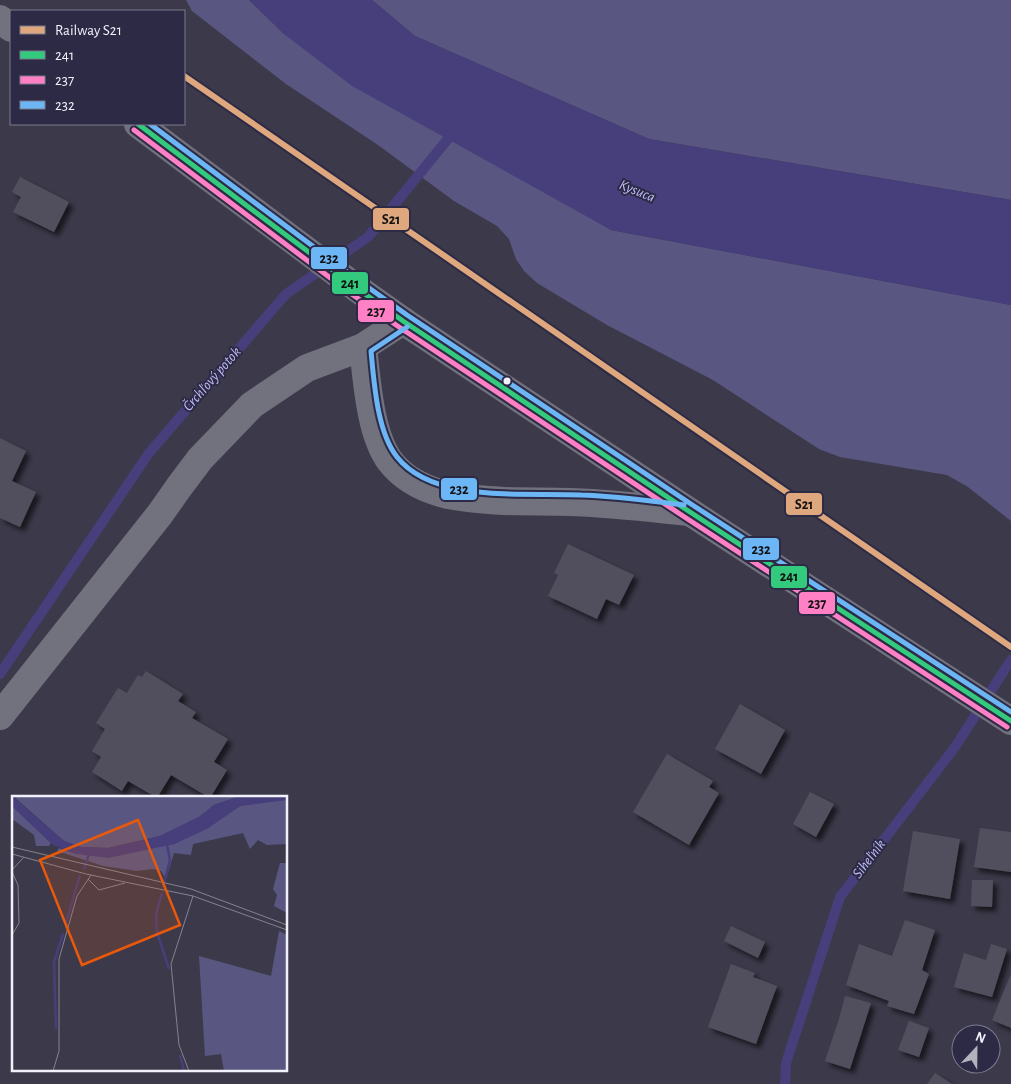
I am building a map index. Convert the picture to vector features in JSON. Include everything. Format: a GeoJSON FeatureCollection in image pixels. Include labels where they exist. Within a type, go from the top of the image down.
{"type":"FeatureCollection","features":[{"type":"Feature","properties":{"kind":"main road"},"geometry":{"type":"LineString","coordinates":[[0,19],[10,27]]}},
{"type":"Feature","properties":{"kind":"main road"},"geometry":{"type":"LineString","coordinates":[[139,125],[302,248],[403,321],[690,512],[1001,715]]}},
{"type":"Feature","properties":{"kind":"main road"},"geometry":{"type":"LineString","coordinates":[[0,716],[160,514],[200,459],[252,405],[307,368],[363,347],[403,321]]}},
{"type":"Feature","properties":{"kind":"main road"},"geometry":{"type":"LineString","coordinates":[[363,347],[370,406],[380,442],[390,460],[402,474],[416,484],[459,498],[592,503],[690,512]]}},
{"type":"Feature","properties":{"kind":"shaded area"},"geometry":{"type":"Polygon","coordinates":[[[186,0],[249,0],[284,34],[611,230],[1011,305],[1011,521],[968,487],[947,475],[840,457],[819,449],[713,380],[607,325],[537,283],[524,271],[516,259],[509,239],[497,226],[454,201],[378,145],[286,84],[192,11],[186,0]]]}},
{"type":"Feature","properties":{"kind":"shaded area"},"geometry":{"type":"Polygon","coordinates":[[[372,0],[1011,0],[1011,200],[649,139],[415,36],[372,0]]]}},
{"type":"Feature","properties":{"kind":"water","name":"Kysuca"},"geometry":{"type":"Polygon","coordinates":[[[249,0],[372,0],[415,36],[649,139],[1011,200],[1011,305],[611,230],[352,86],[284,34],[249,0]]]}},
{"type":"Feature","properties":{"kind":"building"},"geometry":{"type":"Polygon","coordinates":[[[20,177],[69,202],[54,232],[13,212],[21,197],[12,192],[20,177]]]}},
{"type":"Feature","properties":{"kind":"building"},"geometry":{"type":"Polygon","coordinates":[[[0,438],[26,451],[12,481],[36,492],[20,527],[0,518],[0,438]]]}},
{"type":"Feature","properties":{"kind":"building"},"geometry":{"type":"Polygon","coordinates":[[[568,544],[634,575],[619,605],[606,599],[597,619],[548,596],[558,575],[554,573],[568,544]]]}},
{"type":"Feature","properties":{"kind":"building"},"geometry":{"type":"Polygon","coordinates":[[[146,671],[183,694],[178,701],[196,712],[192,718],[228,739],[214,762],[227,770],[211,796],[207,796],[171,775],[158,796],[154,796],[128,781],[122,791],[92,772],[101,757],[92,751],[105,729],[96,723],[118,688],[127,693],[138,675],[142,677],[146,671]]]}},
{"type":"Feature","properties":{"kind":"building"},"geometry":{"type":"Polygon","coordinates":[[[740,704],[785,730],[761,774],[715,749],[740,704]]]}},
{"type":"Feature","properties":{"kind":"building"},"geometry":{"type":"Polygon","coordinates":[[[667,754],[713,781],[709,787],[719,793],[689,845],[633,812],[667,754]]]}},
{"type":"Feature","properties":{"kind":"building"},"geometry":{"type":"Polygon","coordinates":[[[810,792],[834,804],[816,837],[793,824],[810,792]]]}},
{"type":"Feature","properties":{"kind":"building"},"geometry":{"type":"Polygon","coordinates":[[[980,828],[1011,832],[1011,872],[974,867],[980,828]]]}},
{"type":"Feature","properties":{"kind":"building"},"geometry":{"type":"Polygon","coordinates":[[[913,831],[960,839],[950,899],[903,891],[913,831]]]}},
{"type":"Feature","properties":{"kind":"building"},"geometry":{"type":"Polygon","coordinates":[[[972,880],[993,880],[992,907],[971,906],[972,880]]]}},
{"type":"Feature","properties":{"kind":"building"},"geometry":{"type":"Polygon","coordinates":[[[905,920],[935,930],[922,970],[929,974],[914,1014],[887,1006],[889,1001],[846,985],[859,944],[892,956],[905,920]]]}},
{"type":"Feature","properties":{"kind":"building"},"geometry":{"type":"Polygon","coordinates":[[[731,926],[765,942],[758,958],[724,941],[731,926]]]}},
{"type":"Feature","properties":{"kind":"building"},"geometry":{"type":"Polygon","coordinates":[[[991,944],[1007,949],[992,997],[954,987],[964,953],[986,960],[991,944]]]}},
{"type":"Feature","properties":{"kind":"building"},"geometry":{"type":"Polygon","coordinates":[[[731,964],[755,973],[753,977],[777,986],[756,1044],[708,1027],[731,964]]]}},
{"type":"Feature","properties":{"kind":"building"},"geometry":{"type":"Polygon","coordinates":[[[1011,974],[1011,1028],[992,1020],[1011,974]]]}},
{"type":"Feature","properties":{"kind":"building"},"geometry":{"type":"Polygon","coordinates":[[[845,996],[871,1003],[850,1069],[825,1061],[845,996]]]}},
{"type":"Feature","properties":{"kind":"building"},"geometry":{"type":"Polygon","coordinates":[[[909,1021],[929,1028],[919,1057],[898,1050],[909,1021]]]}},
{"type":"Feature","properties":{"kind":"building"},"geometry":{"type":"Polygon","coordinates":[[[935,1073],[949,1082],[952,1084],[927,1084],[935,1073]]]}},
{"type":"Feature","properties":{"kind":"waterway","name":"Črchľový potok"},"geometry":{"type":"LineString","coordinates":[[0,674],[149,453],[286,294],[368,237],[456,129]]}},
{"type":"Feature","properties":{"kind":"waterway","name":"Siheľník"},"geometry":{"type":"LineString","coordinates":[[785,1084],[786,1063],[840,897],[955,747],[1011,660]]}},
{"type":"Feature","properties":{"kind":"rail line","name":"S21"},"geometry":{"type":"LineString","coordinates":[[185,77],[1011,647]]}},
{"type":"Feature","properties":{"kind":"transit line","name":"241"},"geometry":{"type":"LineString","coordinates":[[139,125],[403,321],[690,512],[1011,721]]}},
{"type":"Feature","properties":{"kind":"transit line","name":"232"},"geometry":{"type":"LineString","coordinates":[[151,125],[407,315],[694,506],[1011,712]]}},
{"type":"Feature","properties":{"kind":"transit line","name":"237"},"geometry":{"type":"LineString","coordinates":[[134,130],[353,295],[399,327],[686,518],[1007,727]]}},
{"type":"Feature","properties":{"kind":"transit line","name":"232"},"geometry":{"type":"LineString","coordinates":[[407,327],[371,351],[378,406],[385,434],[390,447],[397,457],[413,472],[434,482],[457,489],[509,494],[594,496],[684,505]]}}]}
